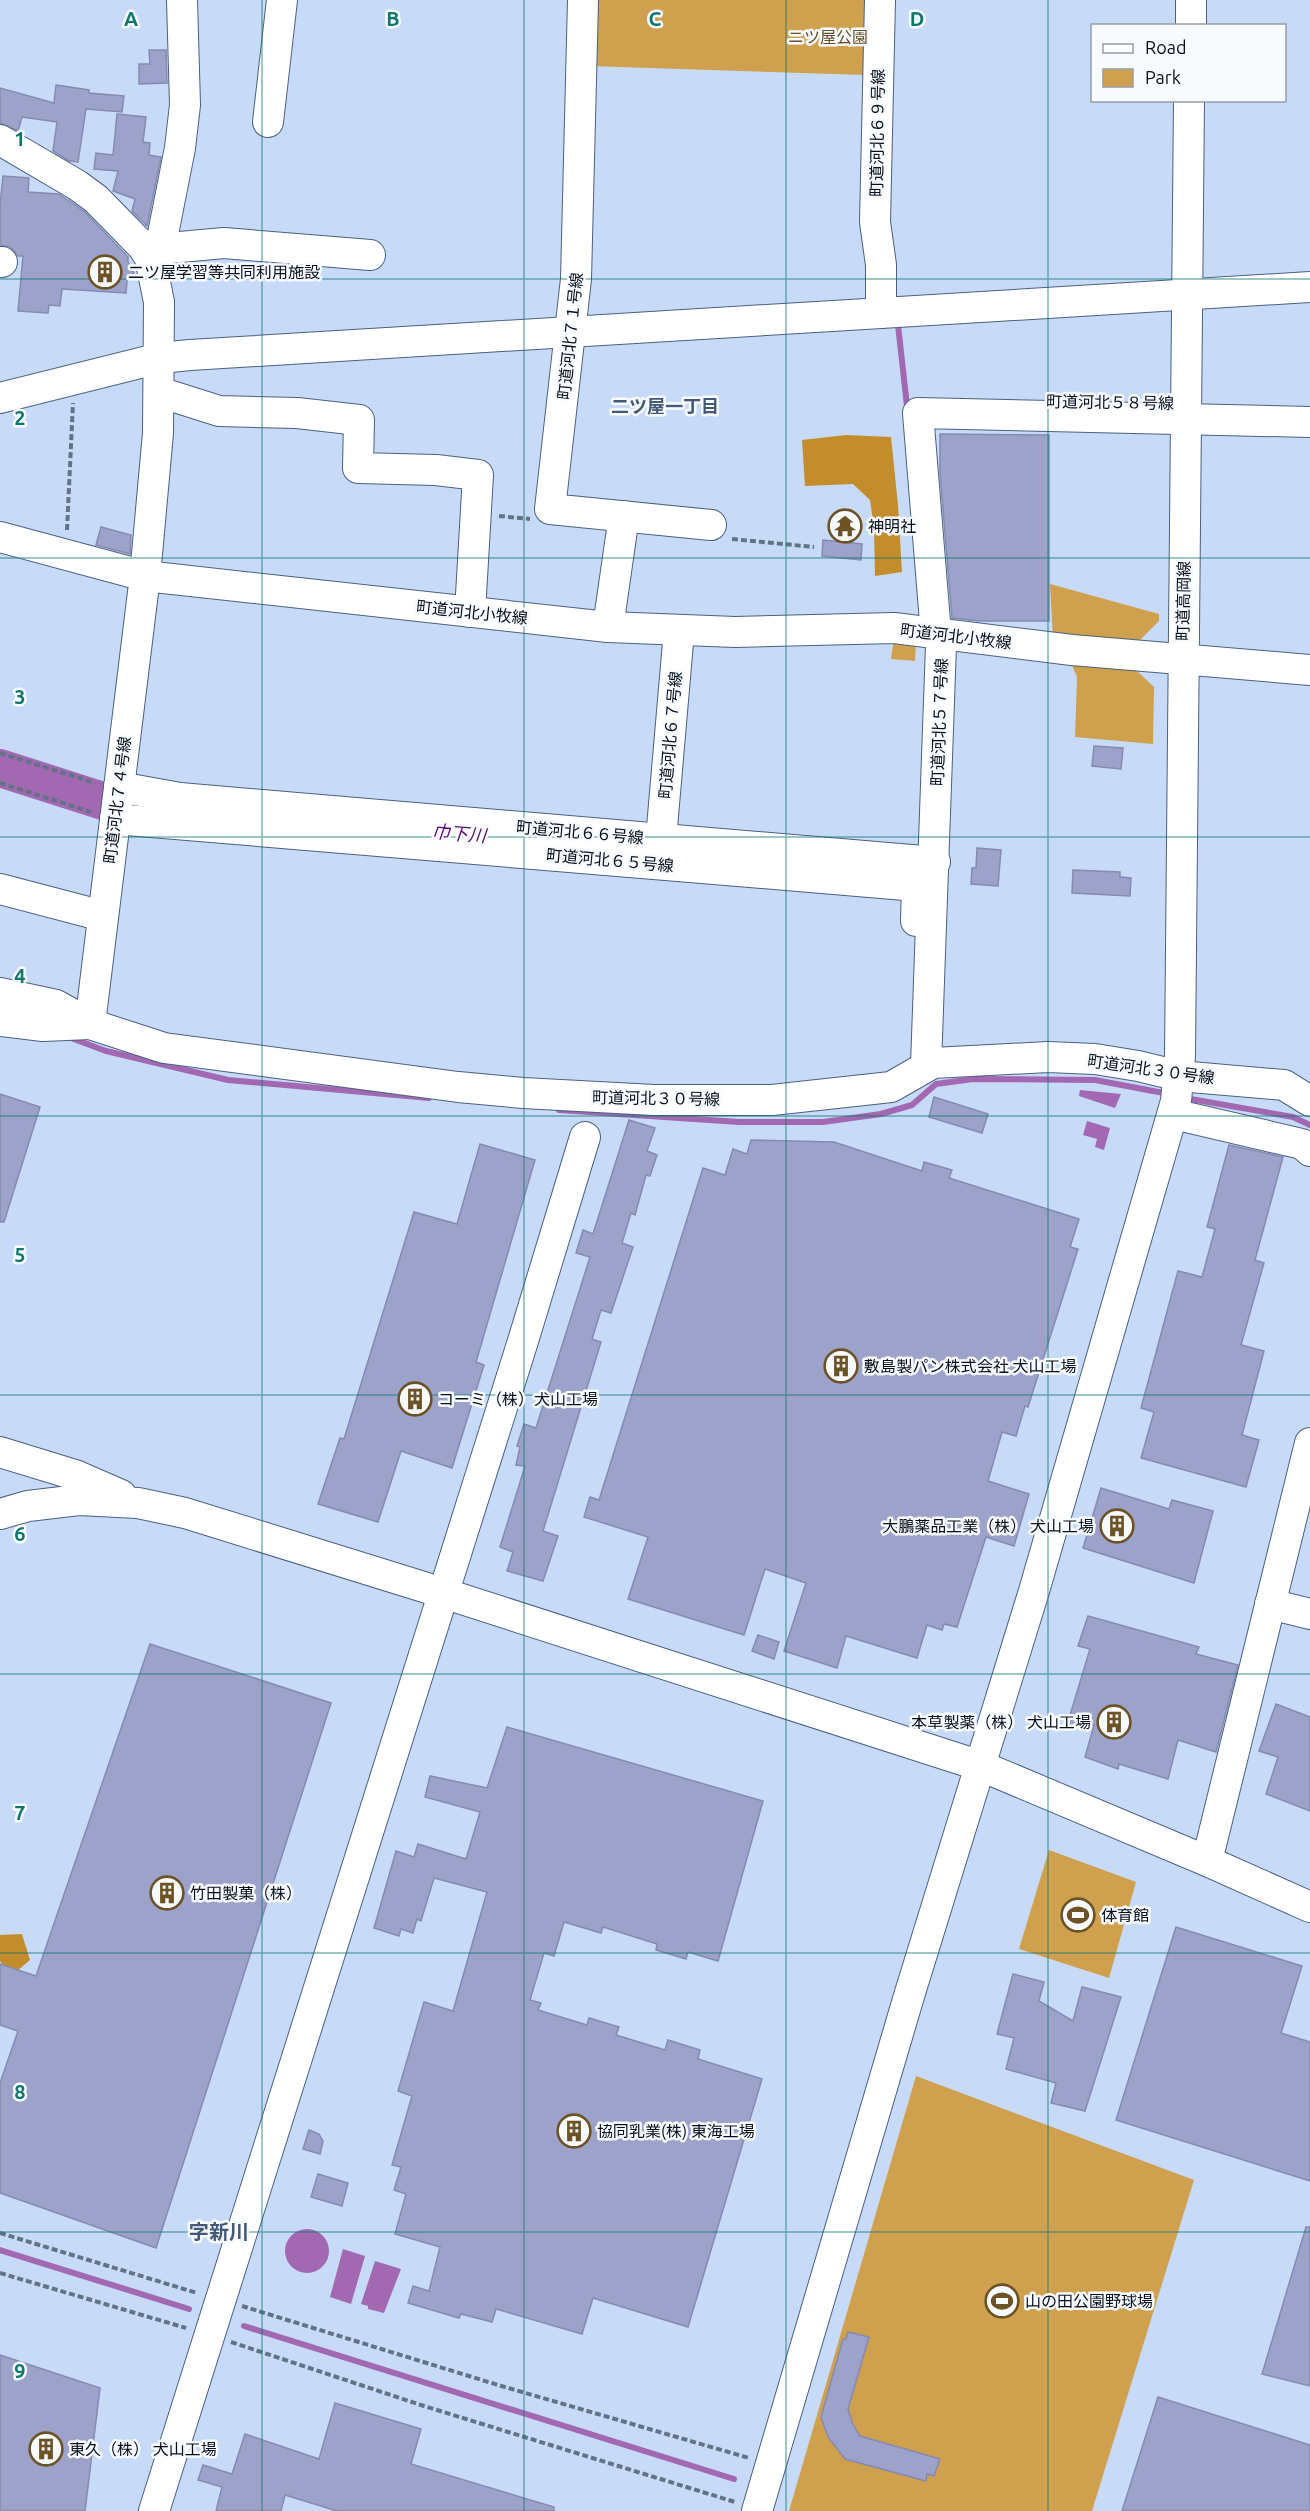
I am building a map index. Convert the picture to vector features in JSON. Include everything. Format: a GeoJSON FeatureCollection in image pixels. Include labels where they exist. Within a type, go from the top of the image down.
{"type":"FeatureCollection","features":[{"type":"Feature","properties":{"kind":"street"},"geometry":{"type":"LineString","coordinates":[[145,576],[157,469],[159,302],[154,253],[183,126],[185,105],[182,0]]}},
{"type":"Feature","properties":{"kind":"street"},"geometry":{"type":"LineString","coordinates":[[268,122],[282,0]]}},
{"type":"Feature","properties":{"kind":"street","name":"町道河北７１号線"},"geometry":{"type":"LineString","coordinates":[[583,0],[576,279],[572,332],[550,509],[711,525]]}},
{"type":"Feature","properties":{"kind":"street","name":"町道河北６９号線"},"geometry":{"type":"LineString","coordinates":[[880,0],[875,222],[881,265],[881,313]]}},
{"type":"Feature","properties":{"kind":"street"},"geometry":{"type":"LineString","coordinates":[[1191,0],[1191,24]]}},
{"type":"Feature","properties":{"kind":"street","name":"町道高岡線"},"geometry":{"type":"LineString","coordinates":[[758,2510],[909,1996],[981,1766],[1176,1097],[1189,102]]}},
{"type":"Feature","properties":{"kind":"street"},"geometry":{"type":"LineString","coordinates":[[0,140],[78,185],[96,199],[143,247],[154,253],[224,243],[370,255]]}},
{"type":"Feature","properties":{"kind":"street"},"geometry":{"type":"LineString","coordinates":[[0,398],[159,358],[1310,287]]}},
{"type":"Feature","properties":{"kind":"street"},"geometry":{"type":"LineString","coordinates":[[159,392],[219,411],[297,413],[359,420],[358,468],[478,475],[470,612]]}},
{"type":"Feature","properties":{"kind":"street","name":"町道河北５８号線"},"geometry":{"type":"LineString","coordinates":[[909,397],[1185,411],[1310,406]]}},
{"type":"Feature","properties":{"kind":"street","name":"町道河北５７号線"},"geometry":{"type":"LineString","coordinates":[[918,1070],[931,887],[927,861],[941,645],[938,633],[918,413],[1185,411],[1310,422]]}},
{"type":"Feature","properties":{"kind":"street"},"geometry":{"type":"LineString","coordinates":[[608,627],[624,516]]}},
{"type":"Feature","properties":{"kind":"street","name":"町道河北小牧線"},"geometry":{"type":"LineString","coordinates":[[0,537],[145,576],[608,627],[679,631],[783,632],[830,628],[894,628],[1072,650],[1310,670]]}},
{"type":"Feature","properties":{"kind":"street","name":"町道河北７４号線"},"geometry":{"type":"LineString","coordinates":[[90,1024],[145,576]]}},
{"type":"Feature","properties":{"kind":"street","name":"町道河北６７号線"},"geometry":{"type":"LineString","coordinates":[[661,839],[679,631]]}},
{"type":"Feature","properties":{"kind":"street","name":"町道河北６６号線"},"geometry":{"type":"LineString","coordinates":[[117,803],[180,798],[927,861]]}},
{"type":"Feature","properties":{"kind":"street","name":"町道河北６５号線"},"geometry":{"type":"LineString","coordinates":[[117,803],[917,886],[918,1070]]}},
{"type":"Feature","properties":{"kind":"street"},"geometry":{"type":"LineString","coordinates":[[0,890],[103,916]]}},
{"type":"Feature","properties":{"kind":"street","name":"町道河北３０号線"},"geometry":{"type":"LineString","coordinates":[[0,993],[56,1005],[90,1024],[164,1048],[458,1087],[524,1093],[654,1100],[772,1100],[891,1087],[918,1070],[1060,1058],[1095,1059],[1138,1066],[1176,1097],[1284,1085],[1310,1101]]}},
{"type":"Feature","properties":{"kind":"street"},"geometry":{"type":"LineString","coordinates":[[0,1021],[43,1026],[90,1024]]}},
{"type":"Feature","properties":{"kind":"street"},"geometry":{"type":"LineString","coordinates":[[1176,1097],[1302,1144],[1310,1151]]}},
{"type":"Feature","properties":{"kind":"street"},"geometry":{"type":"LineString","coordinates":[[154,2511],[585,1137]]}},
{"type":"Feature","properties":{"kind":"street"},"geometry":{"type":"LineString","coordinates":[[1207,1861],[1310,1443]]}},
{"type":"Feature","properties":{"kind":"street"},"geometry":{"type":"LineString","coordinates":[[0,1452],[75,1475],[138,1503]]}},
{"type":"Feature","properties":{"kind":"street"},"geometry":{"type":"LineString","coordinates":[[0,1514],[28,1506],[79,1500],[138,1503],[185,1514],[443,1593],[981,1766],[1310,1907]]}},
{"type":"Feature","properties":{"kind":"street"},"geometry":{"type":"LineString","coordinates":[[1270,1604],[1310,1614]]}},
{"type":"Feature","properties":{"kind":"path"},"geometry":{"type":"LineString","coordinates":[[66,555],[74,380]]}},
{"type":"Feature","properties":{"kind":"path"},"geometry":{"type":"LineString","coordinates":[[0,753],[112,788],[117,803],[0,783]]}},
{"type":"Feature","properties":{"kind":"path"},"geometry":{"type":"LineString","coordinates":[[0,2233],[498,2385],[771,2464]]}},
{"type":"Feature","properties":{"kind":"path"},"geometry":{"type":"LineString","coordinates":[[0,2273],[209,2335],[424,2406],[758,2510]]}},
{"type":"Feature","properties":{"kind":"green space","name":"ニツ屋公園"},"geometry":{"type":"Polygon","coordinates":[[[591,0],[866,0],[865,75],[589,66],[591,0]]]}},
{"type":"Feature","properties":{"kind":"green space"},"geometry":{"type":"Polygon","coordinates":[[[1050,584],[1159,614],[1159,621],[1133,647],[1053,639],[1050,584]]]}},
{"type":"Feature","properties":{"kind":"green space"},"geometry":{"type":"Polygon","coordinates":[[[894,638],[916,642],[915,661],[891,659],[894,638]]]}},
{"type":"Feature","properties":{"kind":"green space"},"geometry":{"type":"Polygon","coordinates":[[[1071,663],[1136,670],[1154,687],[1153,744],[1075,737],[1077,677],[1071,663]]]}},
{"type":"Feature","properties":{"kind":"green space","name":"体育館"},"geometry":{"type":"Polygon","coordinates":[[[1049,1850],[1136,1882],[1109,1978],[1019,1949],[1049,1850]]]}},
{"type":"Feature","properties":{"kind":"green space","name":"山の田公園野球場"},"geometry":{"type":"Polygon","coordinates":[[[916,2076],[1194,2180],[1092,2511],[789,2511],[916,2076]]]}},
{"type":"Feature","properties":{"kind":"shaded area"},"geometry":{"type":"Polygon","coordinates":[[[846,435],[891,437],[902,572],[875,576],[874,528],[870,500],[853,484],[805,486],[802,440],[846,435]]]}},
{"type":"Feature","properties":{"kind":"shaded area"},"geometry":{"type":"Polygon","coordinates":[[[1080,1090],[1121,1094],[1115,1108],[1079,1096],[1080,1090]]]}},
{"type":"Feature","properties":{"kind":"shaded area"},"geometry":{"type":"Polygon","coordinates":[[[1087,1121],[1110,1128],[1104,1150],[1095,1147],[1097,1139],[1083,1135],[1087,1121]]]}},
{"type":"Feature","properties":{"kind":"shaded area"},"geometry":{"type":"Polygon","coordinates":[[[22,1934],[30,1960],[10,1977],[0,1961],[0,1935],[22,1934]]]}},
{"type":"Feature","properties":{"kind":"shaded area"},"geometry":{"type":"Polygon","coordinates":[[[307,2229],[316,2230],[323,2235],[328,2242],[328,2260],[323,2267],[316,2272],[307,2273],[298,2272],[291,2267],[286,2260],[285,2251],[286,2242],[291,2235],[298,2230],[307,2229]]]}},
{"type":"Feature","properties":{"kind":"shaded area"},"geometry":{"type":"Polygon","coordinates":[[[343,2249],[365,2256],[351,2304],[330,2297],[343,2249]]]}},
{"type":"Feature","properties":{"kind":"shaded area"},"geometry":{"type":"Polygon","coordinates":[[[375,2261],[401,2269],[384,2313],[368,2309],[368,2306],[361,2304],[375,2261]]]}},
{"type":"Feature","properties":{"kind":"building"},"geometry":{"type":"Polygon","coordinates":[[[149,50],[166,50],[167,83],[139,84],[139,64],[150,64],[149,50]]]}},
{"type":"Feature","properties":{"kind":"building"},"geometry":{"type":"Polygon","coordinates":[[[56,85],[89,90],[89,93],[124,96],[122,112],[86,109],[78,162],[69,161],[53,151],[57,122],[22,117],[18,131],[0,123],[0,88],[54,103],[56,85]]]}},
{"type":"Feature","properties":{"kind":"building"},"geometry":{"type":"Polygon","coordinates":[[[117,114],[146,117],[143,142],[150,143],[149,155],[161,157],[147,226],[132,211],[135,199],[113,191],[118,171],[94,169],[96,153],[113,155],[117,114]]]}},
{"type":"Feature","properties":{"kind":"building"},"geometry":{"type":"Polygon","coordinates":[[[3,176],[29,178],[28,192],[59,194],[85,212],[128,257],[134,273],[127,281],[126,293],[62,289],[60,306],[49,305],[48,313],[18,311],[23,256],[18,256],[10,247],[0,245],[3,176]]]}},
{"type":"Feature","properties":{"kind":"building"},"geometry":{"type":"Polygon","coordinates":[[[940,434],[1049,435],[1049,621],[979,621],[952,618],[940,473],[940,434]]]}},
{"type":"Feature","properties":{"kind":"building"},"geometry":{"type":"Polygon","coordinates":[[[101,527],[131,535],[130,554],[96,545],[101,527]]]}},
{"type":"Feature","properties":{"kind":"building"},"geometry":{"type":"Polygon","coordinates":[[[823,540],[862,544],[861,560],[822,556],[823,540]]]}},
{"type":"Feature","properties":{"kind":"building"},"geometry":{"type":"Polygon","coordinates":[[[1094,746],[1123,748],[1121,769],[1092,766],[1094,746]]]}},
{"type":"Feature","properties":{"kind":"building"},"geometry":{"type":"Polygon","coordinates":[[[977,848],[1001,850],[998,886],[971,884],[972,868],[976,868],[977,848]]]}},
{"type":"Feature","properties":{"kind":"building"},"geometry":{"type":"Polygon","coordinates":[[[1073,870],[1120,872],[1120,877],[1131,878],[1130,896],[1072,893],[1073,870]]]}},
{"type":"Feature","properties":{"kind":"building"},"geometry":{"type":"Polygon","coordinates":[[[0,1094],[40,1107],[4,1222],[0,1222],[0,1094]]]}},
{"type":"Feature","properties":{"kind":"building"},"geometry":{"type":"Polygon","coordinates":[[[934,1097],[988,1114],[982,1133],[929,1117],[934,1097]]]}},
{"type":"Feature","properties":{"kind":"building"},"geometry":{"type":"Polygon","coordinates":[[[629,1120],[655,1128],[647,1151],[657,1155],[650,1176],[646,1175],[635,1215],[631,1213],[622,1243],[633,1247],[611,1313],[601,1310],[592,1339],[601,1342],[543,1531],[558,1536],[543,1581],[507,1571],[513,1552],[500,1547],[525,1466],[516,1465],[520,1447],[517,1446],[524,1424],[536,1428],[590,1257],[576,1253],[583,1230],[593,1234],[629,1120]]]}},
{"type":"Feature","properties":{"kind":"building","name":"敷島製パン株式会社 犬山工場"},"geometry":{"type":"Polygon","coordinates":[[[751,1140],[834,1142],[922,1171],[924,1162],[952,1170],[949,1178],[1079,1219],[1070,1247],[1078,1249],[1028,1407],[1025,1406],[1016,1436],[1002,1432],[988,1481],[1029,1494],[1014,1546],[986,1537],[957,1627],[944,1624],[942,1630],[927,1625],[917,1658],[846,1636],[837,1668],[784,1651],[806,1583],[765,1569],[744,1635],[628,1599],[648,1537],[584,1517],[590,1497],[599,1500],[703,1168],[725,1175],[733,1149],[747,1154],[751,1140]]]}},
{"type":"Feature","properties":{"kind":"building"},"geometry":{"type":"Polygon","coordinates":[[[480,1144],[535,1160],[476,1362],[484,1365],[452,1468],[401,1451],[378,1522],[318,1504],[340,1438],[344,1439],[414,1212],[457,1224],[480,1144]]]}},
{"type":"Feature","properties":{"kind":"building"},"geometry":{"type":"Polygon","coordinates":[[[1229,1145],[1283,1157],[1255,1260],[1264,1263],[1241,1345],[1264,1351],[1242,1435],[1259,1440],[1246,1487],[1141,1458],[1154,1412],[1141,1408],[1178,1271],[1202,1277],[1215,1229],[1207,1227],[1229,1145]]]}},
{"type":"Feature","properties":{"kind":"building"},"geometry":{"type":"Polygon","coordinates":[[[1101,1488],[1169,1509],[1172,1500],[1213,1511],[1194,1583],[1083,1548],[1101,1488]]]}},
{"type":"Feature","properties":{"kind":"building"},"geometry":{"type":"Polygon","coordinates":[[[1088,1616],[1199,1647],[1196,1654],[1238,1665],[1216,1752],[1178,1740],[1168,1779],[1119,1764],[1118,1769],[1085,1757],[1094,1725],[1067,1725],[1090,1649],[1078,1646],[1088,1616]]]}},
{"type":"Feature","properties":{"kind":"building"},"geometry":{"type":"Polygon","coordinates":[[[758,1635],[779,1642],[774,1659],[752,1651],[758,1635]]]}},
{"type":"Feature","properties":{"kind":"building","name":"竹田製菓（株）"},"geometry":{"type":"Polygon","coordinates":[[[150,1644],[331,1703],[156,2248],[0,2193],[0,2083],[18,2031],[0,2025],[0,1964],[36,1976],[150,1644]]]}},
{"type":"Feature","properties":{"kind":"building"},"geometry":{"type":"Polygon","coordinates":[[[1276,1704],[1310,1717],[1310,1811],[1266,1794],[1278,1757],[1259,1751],[1276,1704]]]}},
{"type":"Feature","properties":{"kind":"building","name":"協同乳業(株) 東海工場"},"geometry":{"type":"Polygon","coordinates":[[[507,1727],[763,1801],[718,1961],[688,1952],[686,1959],[656,1950],[657,1944],[603,1927],[601,1933],[564,1922],[554,1956],[544,1953],[530,2000],[541,2003],[538,2010],[587,2025],[589,2018],[619,2027],[616,2035],[665,2050],[668,2040],[700,2050],[698,2059],[762,2079],[688,2327],[593,2298],[582,2334],[496,2309],[492,2322],[461,2314],[459,2318],[408,2303],[413,2286],[429,2291],[440,2247],[395,2234],[406,2194],[394,2190],[401,2167],[392,2165],[412,2096],[398,2091],[424,2002],[453,2011],[487,1892],[434,1878],[421,1921],[417,1919],[413,1933],[401,1929],[399,1936],[374,1928],[396,1851],[414,1857],[418,1844],[466,1859],[480,1812],[425,1797],[430,1776],[487,1788],[507,1727]]]}},
{"type":"Feature","properties":{"kind":"building"},"geometry":{"type":"Polygon","coordinates":[[[1176,1927],[1302,1966],[1281,2033],[1310,2042],[1310,2181],[1116,2120],[1176,1927]]]}},
{"type":"Feature","properties":{"kind":"building"},"geometry":{"type":"Polygon","coordinates":[[[1013,1974],[1044,1982],[1039,2001],[1073,2021],[1082,1987],[1121,1997],[1085,2111],[1051,2103],[1056,2083],[1006,2069],[1014,2038],[997,2034],[1013,1974]]]}},
{"type":"Feature","properties":{"kind":"building"},"geometry":{"type":"Polygon","coordinates":[[[309,2130],[319,2134],[323,2141],[320,2154],[303,2149],[309,2130]]]}},
{"type":"Feature","properties":{"kind":"building"},"geometry":{"type":"Polygon","coordinates":[[[318,2174],[348,2183],[342,2206],[311,2197],[318,2174]]]}},
{"type":"Feature","properties":{"kind":"building"},"geometry":{"type":"Polygon","coordinates":[[[1306,2227],[1310,2227],[1310,2386],[1262,2374],[1306,2227]]]}},
{"type":"Feature","properties":{"kind":"building"},"geometry":{"type":"Polygon","coordinates":[[[848,2332],[869,2337],[848,2409],[853,2425],[860,2436],[940,2459],[934,2476],[927,2474],[926,2481],[845,2459],[828,2437],[821,2417],[843,2339],[846,2339],[848,2332]]]}},
{"type":"Feature","properties":{"kind":"building","name":"東久（株） 犬山工場"},"geometry":{"type":"Polygon","coordinates":[[[0,2355],[100,2388],[85,2511],[0,2511],[0,2355]]]}},
{"type":"Feature","properties":{"kind":"building"},"geometry":{"type":"Polygon","coordinates":[[[1158,2397],[1310,2445],[1310,2511],[1122,2511],[1158,2397]]]}},
{"type":"Feature","properties":{"kind":"building"},"geometry":{"type":"Polygon","coordinates":[[[335,2403],[421,2429],[411,2464],[554,2507],[554,2511],[337,2511],[285,2495],[281,2511],[216,2511],[222,2487],[198,2480],[203,2465],[232,2474],[245,2434],[319,2459],[335,2403]]]}},
{"type":"Feature","properties":{"kind":"waterway"},"geometry":{"type":"LineString","coordinates":[[898,325],[907,406],[913,406]]}},
{"type":"Feature","properties":{"kind":"waterway","name":"巾下川"},"geometry":{"type":"LineString","coordinates":[[0,768],[109,803],[153,808]]}},
{"type":"Feature","properties":{"kind":"waterway"},"geometry":{"type":"LineString","coordinates":[[71,1038],[106,1051],[228,1080],[429,1098]]}},
{"type":"Feature","properties":{"kind":"waterway"},"geometry":{"type":"LineString","coordinates":[[559,1110],[739,1122],[823,1122],[881,1114],[912,1105],[936,1084],[973,1079],[1095,1080],[1169,1094]]}},
{"type":"Feature","properties":{"kind":"waterway"},"geometry":{"type":"LineString","coordinates":[[1185,1098],[1293,1117],[1310,1125]]}},
{"type":"Feature","properties":{"kind":"waterway"},"geometry":{"type":"LineString","coordinates":[[0,2250],[189,2309]]}},
{"type":"Feature","properties":{"kind":"waterway"},"geometry":{"type":"LineString","coordinates":[[244,2326],[734,2479]]}},
{"type":"Feature","properties":{"kind":"place","name":"二ツ屋学習等共同利用施設"},"geometry":{"type":"Point","coordinates":[105,272]}},
{"type":"Feature","properties":{"kind":"place","name":"神明社"},"geometry":{"type":"Point","coordinates":[845,526]}},
{"type":"Feature","properties":{"kind":"place","name":"敷島製パン株式会社 犬山工場"},"geometry":{"type":"Point","coordinates":[841,1366]}},
{"type":"Feature","properties":{"kind":"place","name":"コーミ（株）犬山工場"},"geometry":{"type":"Point","coordinates":[415,1399]}},
{"type":"Feature","properties":{"kind":"place","name":"大鵬薬品工業（株） 犬山工場"},"geometry":{"type":"Point","coordinates":[1117,1526]}},
{"type":"Feature","properties":{"kind":"place","name":"本草製薬（株） 犬山工場"},"geometry":{"type":"Point","coordinates":[1114,1722]}},
{"type":"Feature","properties":{"kind":"place","name":"竹田製菓（株）"},"geometry":{"type":"Point","coordinates":[167,1893]}},
{"type":"Feature","properties":{"kind":"place","name":"体育館"},"geometry":{"type":"Point","coordinates":[1078,1915]}},
{"type":"Feature","properties":{"kind":"place","name":"協同乳業(株) 東海工場"},"geometry":{"type":"Point","coordinates":[574,2131]}},
{"type":"Feature","properties":{"kind":"place","name":"山の田公園野球場"},"geometry":{"type":"Point","coordinates":[1002,2301]}},
{"type":"Feature","properties":{"kind":"place","name":"東久（株） 犬山工場"},"geometry":{"type":"Point","coordinates":[46,2449]}},
{"type":"Feature","properties":{"kind":"district","name":"二ツ屋一丁目"},"geometry":{"type":"Point","coordinates":[665,407]}},
{"type":"Feature","properties":{"kind":"district","name":"字新川"},"geometry":{"type":"Point","coordinates":[219,2232]}}]}
